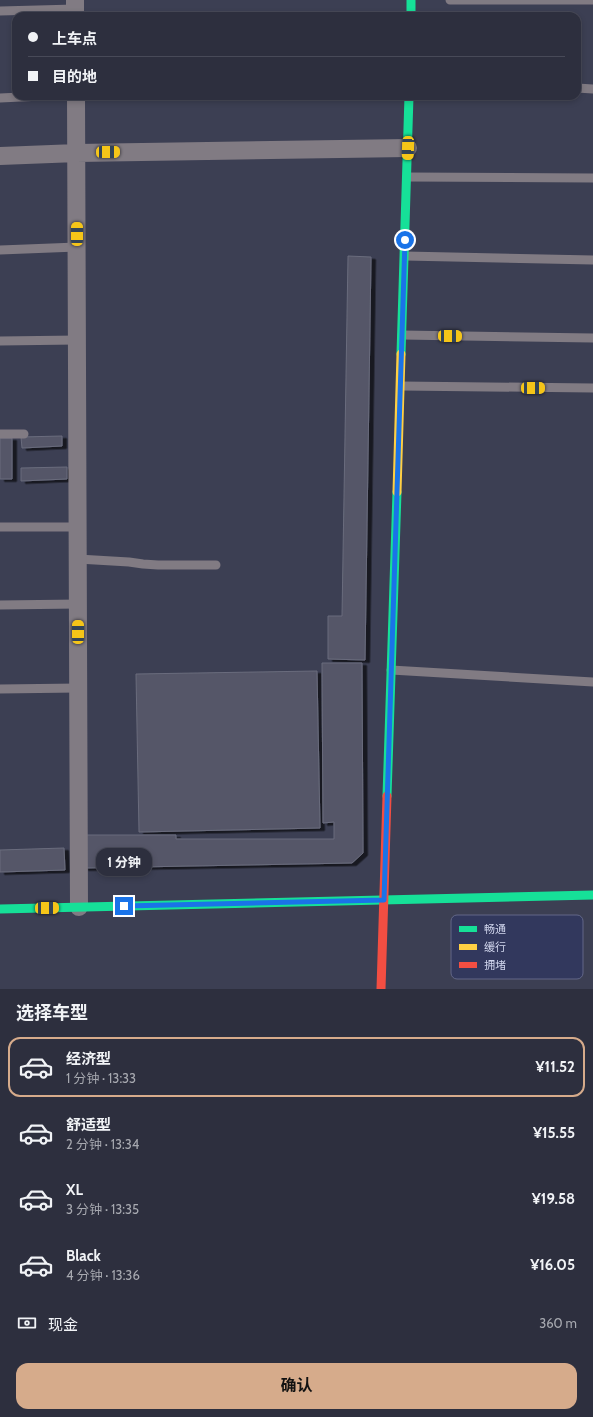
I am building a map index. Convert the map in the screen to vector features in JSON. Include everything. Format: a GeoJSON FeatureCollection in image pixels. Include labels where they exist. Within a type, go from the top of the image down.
{"type":"FeatureCollection","features":[{"type":"Feature","properties":{"kind":"street"},"geometry":{"type":"LineString","coordinates":[[411,0],[411,12]]}},
{"type":"Feature","properties":{"kind":"street"},"geometry":{"type":"LineString","coordinates":[[76,100],[79,907]]}},
{"type":"Feature","properties":{"kind":"street"},"geometry":{"type":"LineString","coordinates":[[381,989],[409,100]]}},
{"type":"Feature","properties":{"kind":"street"},"geometry":{"type":"LineString","coordinates":[[0,156],[77,153],[408,148]]}},
{"type":"Feature","properties":{"kind":"street"},"geometry":{"type":"LineString","coordinates":[[0,909],[593,895]]}},
{"type":"Feature","properties":{"kind":"lane"},"geometry":{"type":"LineString","coordinates":[[450,0],[593,0]]}},
{"type":"Feature","properties":{"kind":"lane"},"geometry":{"type":"LineString","coordinates":[[0,11],[75,8]]}},
{"type":"Feature","properties":{"kind":"lane"},"geometry":{"type":"LineString","coordinates":[[581,88],[593,88]]}},
{"type":"Feature","properties":{"kind":"lane"},"geometry":{"type":"LineString","coordinates":[[0,98],[12,97]]}},
{"type":"Feature","properties":{"kind":"lane"},"geometry":{"type":"LineString","coordinates":[[407,177],[593,178]]}},
{"type":"Feature","properties":{"kind":"lane"},"geometry":{"type":"LineString","coordinates":[[0,250],[77,248]]}},
{"type":"Feature","properties":{"kind":"lane"},"geometry":{"type":"LineString","coordinates":[[405,256],[593,260]]}},
{"type":"Feature","properties":{"kind":"lane"},"geometry":{"type":"LineString","coordinates":[[402,335],[593,338]]}},
{"type":"Feature","properties":{"kind":"lane"},"geometry":{"type":"LineString","coordinates":[[0,342],[77,340]]}},
{"type":"Feature","properties":{"kind":"lane"},"geometry":{"type":"LineString","coordinates":[[401,386],[593,388]]}},
{"type":"Feature","properties":{"kind":"lane"},"geometry":{"type":"LineString","coordinates":[[0,434],[24,434]]}},
{"type":"Feature","properties":{"kind":"lane"},"geometry":{"type":"LineString","coordinates":[[0,527],[78,527]]}},
{"type":"Feature","properties":{"kind":"lane"},"geometry":{"type":"LineString","coordinates":[[78,559],[158,565],[216,565]]}},
{"type":"Feature","properties":{"kind":"lane"},"geometry":{"type":"LineString","coordinates":[[0,605],[78,604]]}},
{"type":"Feature","properties":{"kind":"lane"},"geometry":{"type":"LineString","coordinates":[[391,670],[593,682]]}},
{"type":"Feature","properties":{"kind":"lane"},"geometry":{"type":"LineString","coordinates":[[0,689],[78,688]]}},
{"type":"Feature","properties":{"kind":"building"},"geometry":{"type":"Polygon","coordinates":[[[348,256],[371,257],[365,660],[328,659],[328,616],[342,616],[348,256]]]}},
{"type":"Feature","properties":{"kind":"building"},"geometry":{"type":"Polygon","coordinates":[[[62,436],[62,446],[22,448],[21,437],[62,436]]]}},
{"type":"Feature","properties":{"kind":"building"},"geometry":{"type":"Polygon","coordinates":[[[0,438],[12,438],[12,479],[0,479],[0,438]]]}},
{"type":"Feature","properties":{"kind":"building"},"geometry":{"type":"Polygon","coordinates":[[[67,467],[67,479],[21,481],[21,468],[67,467]]]}},
{"type":"Feature","properties":{"kind":"building"},"geometry":{"type":"Polygon","coordinates":[[[322,663],[362,663],[363,853],[352,863],[84,868],[84,835],[176,835],[176,839],[334,839],[334,822],[323,823],[322,663]]]}},
{"type":"Feature","properties":{"kind":"building"},"geometry":{"type":"Polygon","coordinates":[[[317,671],[320,828],[139,832],[136,674],[317,671]]]}},
{"type":"Feature","properties":{"kind":"building"},"geometry":{"type":"Polygon","coordinates":[[[64,848],[65,870],[0,872],[0,850],[64,848]]]}},
{"type":"Feature","properties":{"kind":"traffic: fast"},"geometry":{"type":"LineString","coordinates":[[411,0],[411,12]]}},
{"type":"Feature","properties":{"kind":"traffic: fast"},"geometry":{"type":"LineString","coordinates":[[401,354],[409,100]]}},
{"type":"Feature","properties":{"kind":"traffic: fast"},"geometry":{"type":"LineString","coordinates":[[387,796],[397,492]]}},
{"type":"Feature","properties":{"kind":"traffic: fast"},"geometry":{"type":"LineString","coordinates":[[0,909],[593,895]]}},
{"type":"Feature","properties":{"kind":"traffic: slow"},"geometry":{"type":"LineString","coordinates":[[397,492],[401,354]]}},
{"type":"Feature","properties":{"kind":"traffic: jam"},"geometry":{"type":"LineString","coordinates":[[381,989],[387,796]]}},
{"type":"Feature","properties":{"kind":"route"},"geometry":{"type":"LineString","coordinates":[[124,906],[384,900],[405,240]]}}]}
